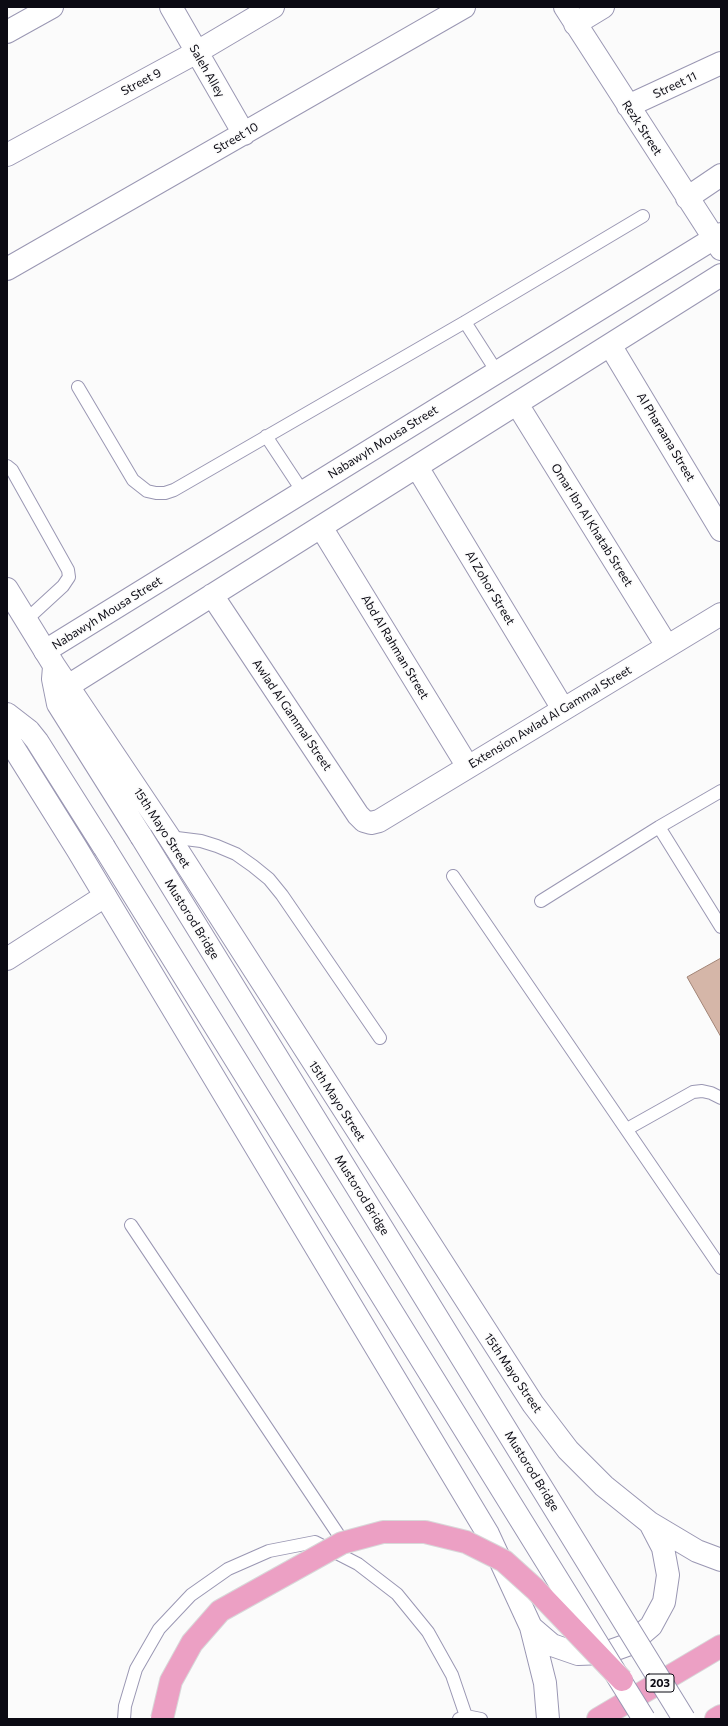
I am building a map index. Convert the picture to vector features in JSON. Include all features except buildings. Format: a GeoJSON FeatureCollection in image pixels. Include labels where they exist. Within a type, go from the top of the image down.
{"type":"FeatureCollection","features":[{"type":"Feature","properties":{"kind":"main road"},"geometry":{"type":"LineString","coordinates":[[7,32],[52,7]]}},
{"type":"Feature","properties":{"kind":"main road","name":"Saleh Alley"},"geometry":{"type":"LineString","coordinates":[[171,7],[244,134]]}},
{"type":"Feature","properties":{"kind":"main road","name":"Street 9"},"geometry":{"type":"LineString","coordinates":[[7,154],[197,52],[273,7]]}},
{"type":"Feature","properties":{"kind":"main road","name":"Street 10"},"geometry":{"type":"LineString","coordinates":[[7,269],[464,7]]}},
{"type":"Feature","properties":{"kind":"main road"},"geometry":{"type":"LineString","coordinates":[[570,15],[603,7]]}},
{"type":"Feature","properties":{"kind":"main road","name":"Rezk Street"},"geometry":{"type":"LineString","coordinates":[[570,15],[687,198],[719,240]]}},
{"type":"Feature","properties":{"kind":"main road","name":"Street 11"},"geometry":{"type":"LineString","coordinates":[[628,106],[721,63]]}},
{"type":"Feature","properties":{"kind":"main road"},"geometry":{"type":"LineString","coordinates":[[687,198],[721,175]]}},
{"type":"Feature","properties":{"kind":"main road","name":"Nabawyh Mousa Street"},"geometry":{"type":"LineString","coordinates":[[50,659],[303,492],[497,372],[719,240]]}},
{"type":"Feature","properties":{"kind":"main road"},"geometry":{"type":"LineString","coordinates":[[68,686],[721,275]]}},
{"type":"Feature","properties":{"kind":"main road","name":"Al Pharaana Street"},"geometry":{"type":"LineString","coordinates":[[610,345],[721,530]]}},
{"type":"Feature","properties":{"kind":"main road","name":"Omar Ibn Al Khatab Street"},"geometry":{"type":"LineString","coordinates":[[517,404],[667,646]]}},
{"type":"Feature","properties":{"kind":"main road","name":"Al Zohor Street"},"geometry":{"type":"LineString","coordinates":[[417,467],[563,709]]}},
{"type":"Feature","properties":{"kind":"main road","name":"Abd Al Rahman Street"},"geometry":{"type":"LineString","coordinates":[[322,527],[468,766]]}},
{"type":"Feature","properties":{"kind":"main road","name":"15th Mayo Street"},"geometry":{"type":"LineString","coordinates":[[7,589],[50,659],[169,837],[533,1404],[568,1450],[604,1486],[650,1523],[697,1551],[721,1560]]}},
{"type":"Feature","properties":{"kind":"main road","name":"Awlad Al Gammal Street"},"geometry":{"type":"LineString","coordinates":[[212,595],[358,815],[364,821],[371,823],[379,821]]}},
{"type":"Feature","properties":{"kind":"main road","name":"Extension Awlad Al Gammal Street"},"geometry":{"type":"LineString","coordinates":[[379,821],[721,614]]}},
{"type":"Feature","properties":{"kind":"main road","name":"Mustorod Bridge"},"geometry":{"type":"LineString","coordinates":[[50,659],[58,704],[141,836],[684,1719]]}},
{"type":"Feature","properties":{"kind":"main road"},"geometry":{"type":"LineString","coordinates":[[7,714],[29,731],[37,741],[622,1680],[644,1719]]}},
{"type":"Feature","properties":{"kind":"main road"},"geometry":{"type":"LineString","coordinates":[[7,737],[105,896],[488,1534],[531,1627],[544,1683],[548,1719]]}},
{"type":"Feature","properties":{"kind":"main road"},"geometry":{"type":"LineString","coordinates":[[7,959],[105,896]]}},
{"type":"Feature","properties":{"kind":"main road"},"geometry":{"type":"LineString","coordinates":[[531,1627],[552,1645],[578,1654],[604,1653],[630,1644],[650,1626],[664,1602],[668,1575],[662,1548],[650,1523]]}},
{"type":"Feature","properties":{"kind":"main road"},"geometry":{"type":"LineString","coordinates":[[162,1719],[171,1681],[192,1643],[220,1611],[342,1543],[383,1532],[425,1532],[466,1542],[504,1561],[535,1589],[622,1680]]}},
{"type":"Feature","properties":{"kind":"main road","name":"203"},"geometry":{"type":"LineString","coordinates":[[598,1719],[721,1646]]}},
{"type":"Feature","properties":{"kind":"main road"},"geometry":{"type":"LineString","coordinates":[[716,1719],[721,1716]]}},
{"type":"Feature","properties":{"kind":"lane"},"geometry":{"type":"LineString","coordinates":[[78,387],[133,480],[147,491],[165,493],[174,490],[465,322],[643,216]]}},
{"type":"Feature","properties":{"kind":"lane"},"geometry":{"type":"LineString","coordinates":[[465,322],[497,372]]}},
{"type":"Feature","properties":{"kind":"lane"},"geometry":{"type":"LineString","coordinates":[[266,436],[303,492]]}},
{"type":"Feature","properties":{"kind":"lane"},"geometry":{"type":"LineString","coordinates":[[7,466],[12,470],[68,570],[69,577],[64,586],[26,620]]}},
{"type":"Feature","properties":{"kind":"lane"},"geometry":{"type":"LineString","coordinates":[[541,901],[721,790]]}},
{"type":"Feature","properties":{"kind":"lane"},"geometry":{"type":"LineString","coordinates":[[659,827],[721,927]]}},
{"type":"Feature","properties":{"kind":"lane"},"geometry":{"type":"LineString","coordinates":[[169,837],[201,841],[217,846],[236,854],[269,879],[282,895],[380,1038]]}},
{"type":"Feature","properties":{"kind":"lane"},"geometry":{"type":"LineString","coordinates":[[453,876],[721,1268]]}},
{"type":"Feature","properties":{"kind":"lane"},"geometry":{"type":"LineString","coordinates":[[627,1129],[692,1092],[702,1091],[711,1093],[721,1098]]}},
{"type":"Feature","properties":{"kind":"lane"},"geometry":{"type":"LineString","coordinates":[[131,1225],[358,1564]]}},
{"type":"Feature","properties":{"kind":"lane"},"geometry":{"type":"LineString","coordinates":[[124,1719],[136,1669],[159,1629],[190,1596],[228,1569],[270,1551],[315,1542],[358,1564],[397,1594],[428,1632],[452,1674],[462,1718],[482,1719]]}}]}
